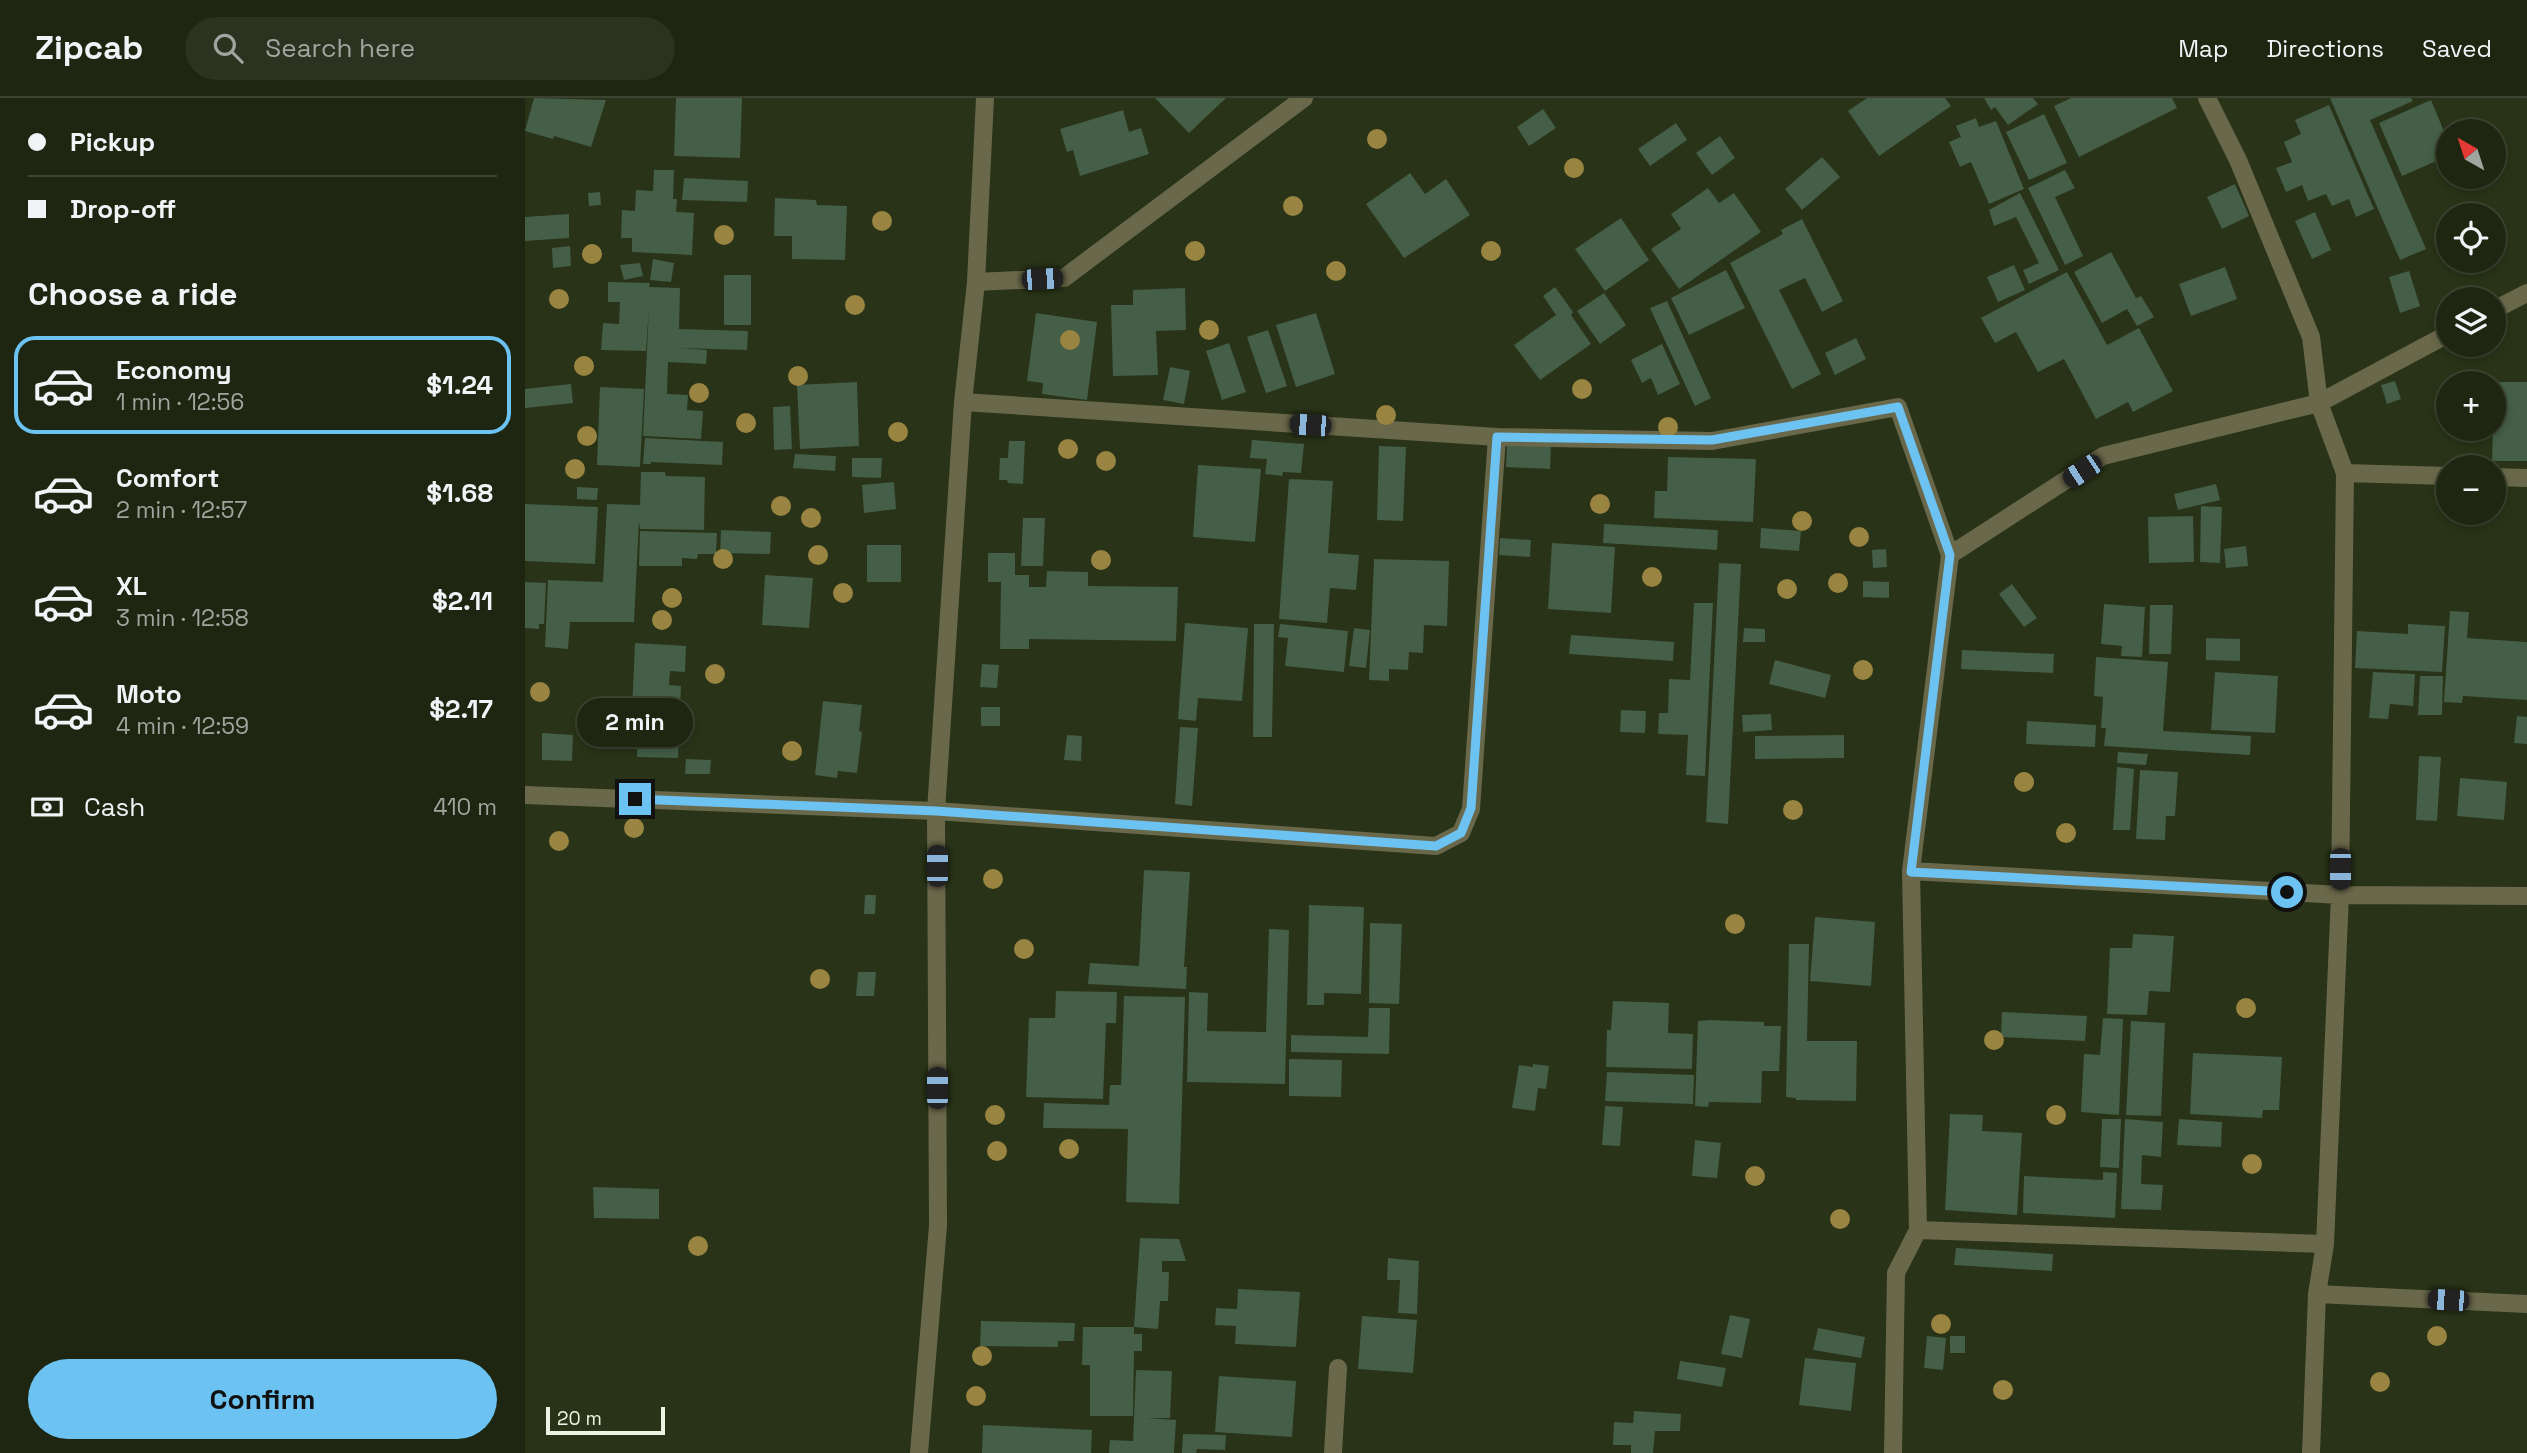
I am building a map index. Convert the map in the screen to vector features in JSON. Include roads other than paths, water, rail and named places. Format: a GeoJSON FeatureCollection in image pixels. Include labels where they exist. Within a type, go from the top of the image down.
{"type":"FeatureCollection","features":[{"type":"Feature","properties":{"kind":"street"},"geometry":{"type":"LineString","coordinates":[[919,1453],[938,1226],[936,811],[963,402],[976,282],[985,98]]}},
{"type":"Feature","properties":{"kind":"street"},"geometry":{"type":"LineString","coordinates":[[976,282],[1064,278],[1304,98]]}},
{"type":"Feature","properties":{"kind":"street"},"geometry":{"type":"LineString","coordinates":[[2207,98],[2238,160],[2311,337],[2319,403],[2345,473],[2340,895],[2325,1244],[2317,1294],[2311,1453]]}},
{"type":"Feature","properties":{"kind":"street"},"geometry":{"type":"LineString","coordinates":[[2506,304],[2527,293]]}},
{"type":"Feature","properties":{"kind":"street"},"geometry":{"type":"LineString","coordinates":[[1950,555],[2103,456],[2319,403],[2436,340]]}},
{"type":"Feature","properties":{"kind":"street"},"geometry":{"type":"LineString","coordinates":[[963,402],[1497,437],[1712,440],[1898,407],[1950,555],[1911,872],[1918,1230],[1896,1273],[1893,1453]]}},
{"type":"Feature","properties":{"kind":"street"},"geometry":{"type":"LineString","coordinates":[[525,795],[936,811],[1436,846],[1461,833],[1471,808],[1497,437]]}},
{"type":"Feature","properties":{"kind":"street"},"geometry":{"type":"LineString","coordinates":[[2345,473],[2436,476]]}},
{"type":"Feature","properties":{"kind":"street"},"geometry":{"type":"LineString","coordinates":[[2506,477],[2527,478]]}},
{"type":"Feature","properties":{"kind":"street"},"geometry":{"type":"LineString","coordinates":[[1911,872],[2340,895],[2527,896]]}},
{"type":"Feature","properties":{"kind":"street"},"geometry":{"type":"LineString","coordinates":[[1918,1230],[2325,1244]]}},
{"type":"Feature","properties":{"kind":"street"},"geometry":{"type":"LineString","coordinates":[[2317,1294],[2527,1304]]}},
{"type":"Feature","properties":{"kind":"street"},"geometry":{"type":"LineString","coordinates":[[1332,1453],[1338,1368]]}}]}
